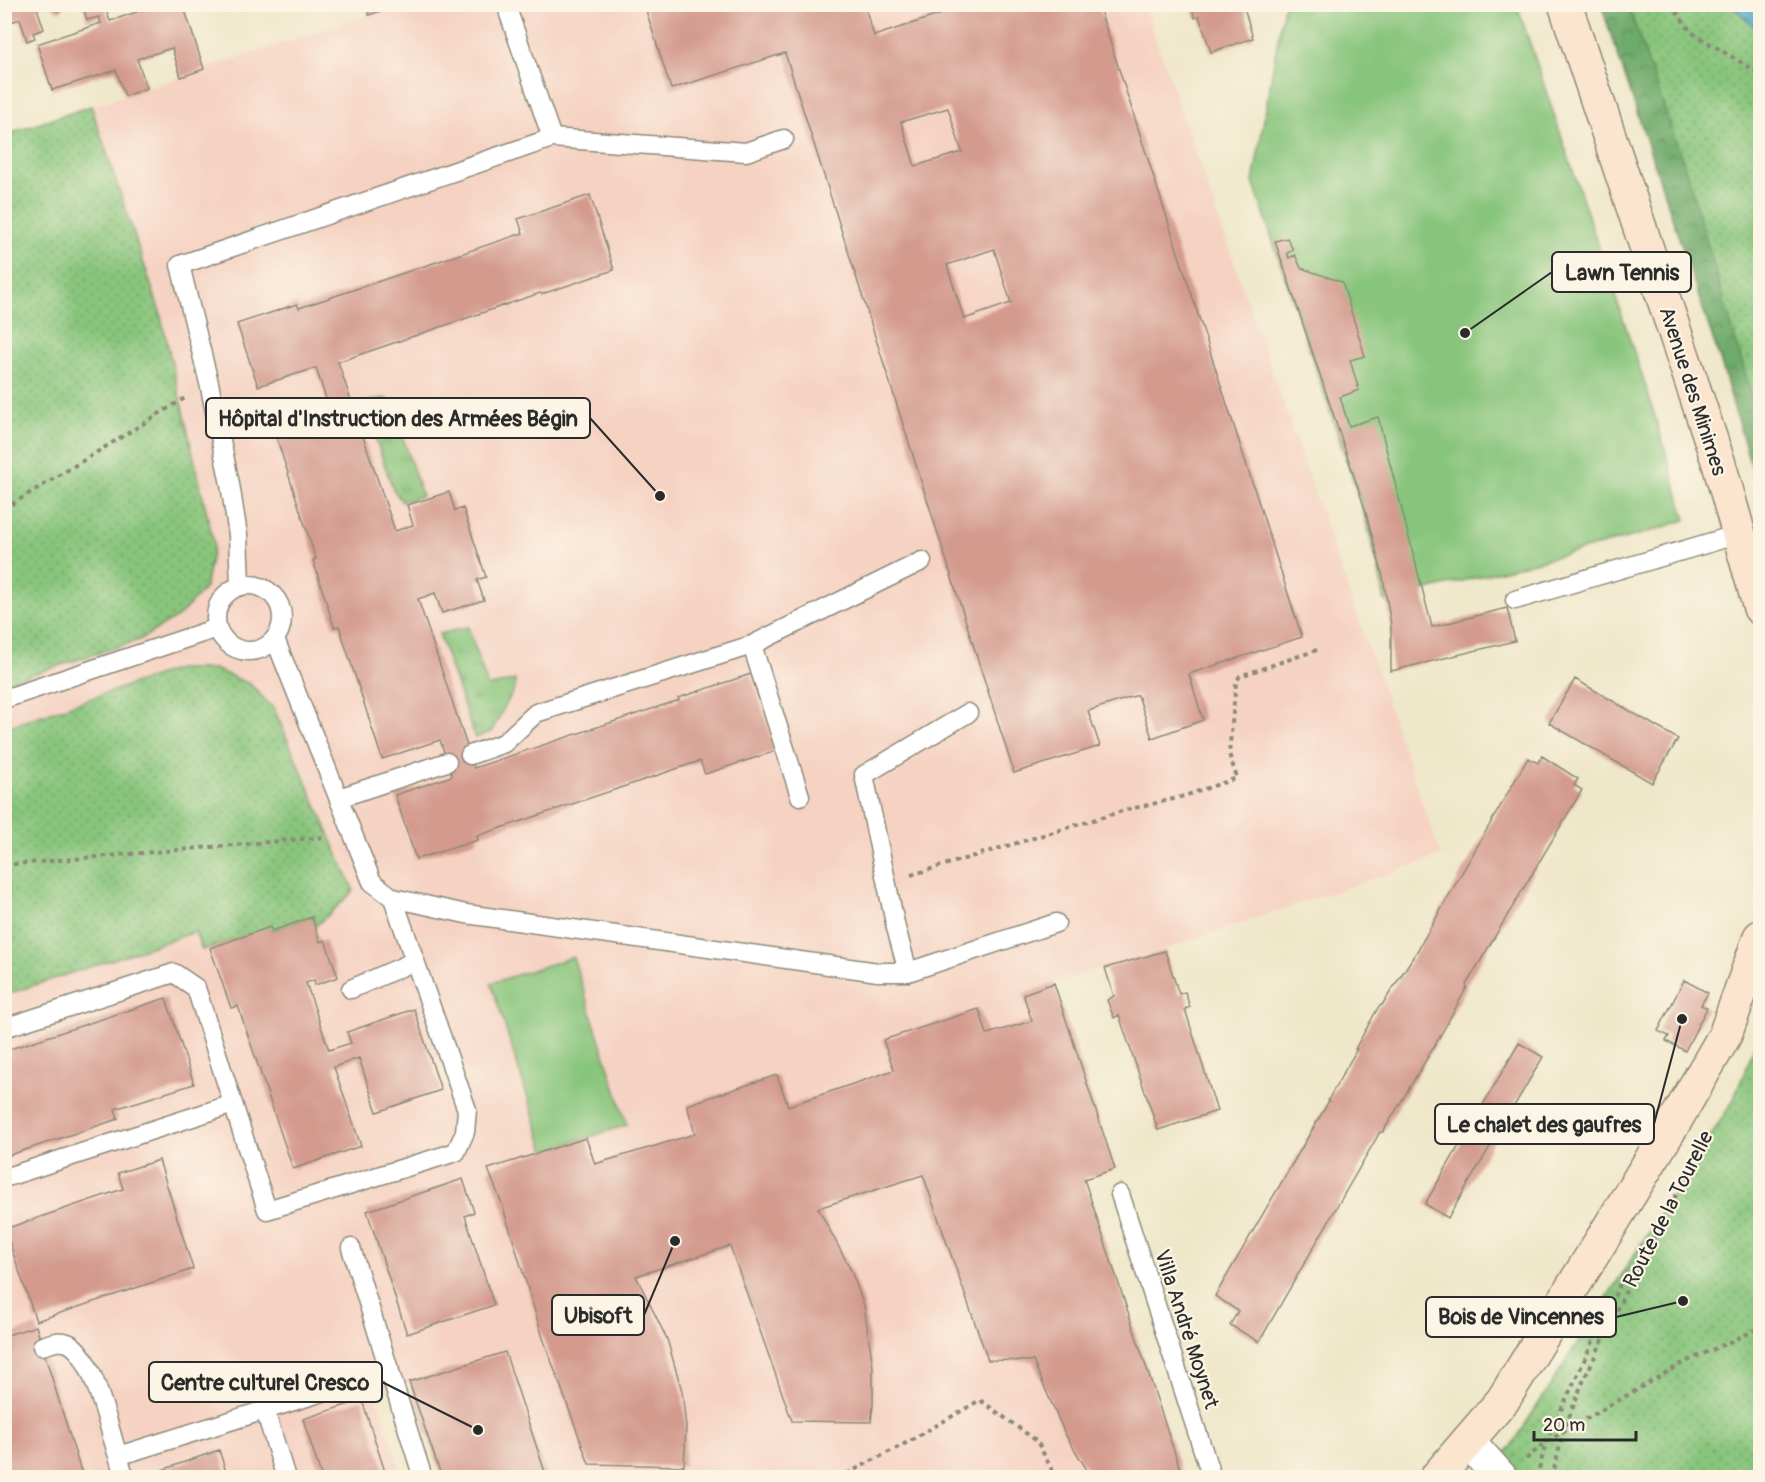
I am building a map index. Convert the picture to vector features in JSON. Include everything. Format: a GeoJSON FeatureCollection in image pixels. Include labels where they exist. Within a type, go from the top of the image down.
{"type":"FeatureCollection","features":[{"type":"Feature","properties":{"kind":"street","name":"Avenue des Minimes"},"geometry":{"type":"LineString","coordinates":[[1564,4],[1719,464],[1761,608]]}},
{"type":"Feature","properties":{"kind":"street","name":"Route de la Tourelle"},"geometry":{"type":"LineString","coordinates":[[1436,1478],[1503,1400],[1675,1121],[1725,1035],[1761,937]]}},
{"type":"Feature","properties":{"kind":"street"},"geometry":{"type":"LineString","coordinates":[[1468,1441],[1501,1478]]}},
{"type":"Feature","properties":{"kind":"lane"},"geometry":{"type":"LineString","coordinates":[[508,4],[509,14],[552,138]]}},
{"type":"Feature","properties":{"kind":"lane"},"geometry":{"type":"LineString","coordinates":[[240,585],[238,535],[228,474],[209,383],[180,265],[552,138],[746,152],[784,139]]}},
{"type":"Feature","properties":{"kind":"lane"},"geometry":{"type":"LineString","coordinates":[[1515,600],[1739,534]]}},
{"type":"Feature","properties":{"kind":"lane"},"geometry":{"type":"LineString","coordinates":[[470,755],[504,743],[537,713],[752,645],[922,561]]}},
{"type":"Feature","properties":{"kind":"lane"},"geometry":{"type":"LineString","coordinates":[[254,584],[267,589],[277,599],[282,612],[282,626],[275,639],[264,648],[250,652],[236,649],[224,641],[217,628],[215,615],[219,601],[228,591],[240,585],[254,584]]}},
{"type":"Feature","properties":{"kind":"lane"},"geometry":{"type":"LineString","coordinates":[[4,699],[217,628]]}},
{"type":"Feature","properties":{"kind":"lane"},"geometry":{"type":"LineString","coordinates":[[275,639],[372,882],[393,898],[466,914],[858,969],[908,972],[1056,923]]}},
{"type":"Feature","properties":{"kind":"lane"},"geometry":{"type":"LineString","coordinates":[[752,645],[801,796]]}},
{"type":"Feature","properties":{"kind":"lane"},"geometry":{"type":"LineString","coordinates":[[908,972],[896,928],[864,775],[969,713]]}},
{"type":"Feature","properties":{"kind":"lane"},"geometry":{"type":"LineString","coordinates":[[339,798],[447,762]]}},
{"type":"Feature","properties":{"kind":"lane"},"geometry":{"type":"LineString","coordinates":[[4,1028],[174,973],[196,988],[267,1210],[456,1152],[465,1132],[467,1110],[393,898]]}},
{"type":"Feature","properties":{"kind":"lane"},"geometry":{"type":"LineString","coordinates":[[351,989],[415,961]]}},
{"type":"Feature","properties":{"kind":"lane"},"geometry":{"type":"LineString","coordinates":[[4,1178],[233,1104]]}},
{"type":"Feature","properties":{"kind":"lane","name":"Villa André Moynet"},"geometry":{"type":"LineString","coordinates":[[1120,1194],[1212,1478]]}},
{"type":"Feature","properties":{"kind":"lane"},"geometry":{"type":"LineString","coordinates":[[351,1248],[423,1478]]}},
{"type":"Feature","properties":{"kind":"lane"},"geometry":{"type":"LineString","coordinates":[[42,1346],[57,1341],[68,1343],[85,1359],[124,1478]]}},
{"type":"Feature","properties":{"kind":"lane"},"geometry":{"type":"LineString","coordinates":[[118,1456],[390,1371]]}},
{"type":"Feature","properties":{"kind":"lane"},"geometry":{"type":"LineString","coordinates":[[265,1410],[286,1478]]}},
{"type":"Feature","properties":{"kind":"path"},"geometry":{"type":"LineString","coordinates":[[1671,4],[1691,32],[1761,74]]}},
{"type":"Feature","properties":{"kind":"path"},"geometry":{"type":"LineString","coordinates":[[1761,257],[1754,309],[1761,333]]}},
{"type":"Feature","properties":{"kind":"path"},"geometry":{"type":"LineString","coordinates":[[4,510],[209,383]]}},
{"type":"Feature","properties":{"kind":"path"},"geometry":{"type":"LineString","coordinates":[[902,878],[1115,813],[1178,798],[1237,778],[1229,754],[1236,682],[1240,676],[1317,650]]}},
{"type":"Feature","properties":{"kind":"path"},"geometry":{"type":"LineString","coordinates":[[4,865],[330,837]]}},
{"type":"Feature","properties":{"kind":"path","name":"Route de la Tourelle"},"geometry":{"type":"LineString","coordinates":[[1552,1478],[1563,1433],[1581,1386],[1618,1305],[1695,1158]]}},
{"type":"Feature","properties":{"kind":"path"},"geometry":{"type":"LineString","coordinates":[[1537,1478],[1546,1442],[1683,1363],[1761,1328]]}},
{"type":"Feature","properties":{"kind":"path"},"geometry":{"type":"LineString","coordinates":[[839,1478],[908,1442],[980,1400],[1036,1441],[1056,1478]]}},
{"type":"Feature","properties":{"kind":"shaded area"},"geometry":{"type":"Polygon","coordinates":[[[399,5],[1144,5],[1441,856],[1023,994],[1183,1477],[547,1477],[504,1352],[409,1382],[376,1395],[403,1477],[5,1477],[4,135],[399,5]]]}},
{"type":"Feature","properties":{"kind":"green space"},"geometry":{"type":"Polygon","coordinates":[[[1284,5],[1517,5],[1645,384],[1686,520],[1639,535],[1385,601],[1360,500],[1253,182],[1284,5]]]}},
{"type":"Feature","properties":{"kind":"green space"},"geometry":{"type":"Polygon","coordinates":[[[1601,5],[1760,5],[1760,497],[1721,363],[1601,5]]]}},
{"type":"Feature","properties":{"kind":"green space"},"geometry":{"type":"Polygon","coordinates":[[[1628,5],[1760,5],[1760,424],[1685,167],[1628,5]]]}},
{"type":"Feature","properties":{"kind":"green space"},"geometry":{"type":"Polygon","coordinates":[[[91,106],[160,312],[214,544],[205,588],[179,616],[139,640],[5,683],[5,135],[91,106]]]}},
{"type":"Feature","properties":{"kind":"green space"},"geometry":{"type":"Polygon","coordinates":[[[384,398],[427,419],[430,425],[402,435],[422,496],[402,502],[393,489],[363,403],[384,398]]]}},
{"type":"Feature","properties":{"kind":"green space"},"geometry":{"type":"Polygon","coordinates":[[[468,627],[488,687],[515,680],[515,688],[491,732],[475,738],[439,634],[468,627]]]}},
{"type":"Feature","properties":{"kind":"green space"},"geometry":{"type":"Polygon","coordinates":[[[177,669],[214,669],[250,684],[274,709],[354,891],[315,927],[312,917],[272,931],[270,928],[202,950],[195,932],[5,995],[4,728],[177,669]]]}},
{"type":"Feature","properties":{"kind":"green space"},"geometry":{"type":"Polygon","coordinates":[[[573,957],[627,1125],[545,1151],[491,983],[573,957]]]}},
{"type":"Feature","properties":{"kind":"green space"},"geometry":{"type":"Polygon","coordinates":[[[1760,1032],[1760,1477],[1484,1478],[1512,1445],[1733,1101],[1760,1032]]]}},
{"type":"Feature","properties":{"kind":"water"},"geometry":{"type":"Polygon","coordinates":[[[1731,5],[1760,5],[1760,32],[1731,5]]]}},
{"type":"Feature","properties":{"kind":"building"},"geometry":{"type":"Polygon","coordinates":[[[52,4],[65,4],[62,10],[58,11],[53,8],[52,4]]]}},
{"type":"Feature","properties":{"kind":"building"},"geometry":{"type":"Polygon","coordinates":[[[82,4],[104,4],[110,21],[160,4],[183,4],[204,69],[181,77],[172,48],[137,59],[147,88],[125,96],[116,70],[52,90],[37,44],[101,23],[99,17],[87,20],[82,4]]]}},
{"type":"Feature","properties":{"kind":"building"},"geometry":{"type":"Polygon","coordinates":[[[366,4],[398,4],[398,5],[369,15],[366,4]]]}},
{"type":"Feature","properties":{"kind":"building"},"geometry":{"type":"Polygon","coordinates":[[[644,4],[864,4],[874,36],[972,4],[1098,4],[1302,637],[1189,674],[1203,720],[1152,738],[1138,695],[1088,711],[1100,746],[1014,773],[785,53],[671,89],[644,4]],[[948,108],[901,122],[915,166],[962,152],[948,108]],[[994,249],[947,265],[964,319],[1011,303],[994,249]]]}},
{"type":"Feature","properties":{"kind":"building"},"geometry":{"type":"Polygon","coordinates":[[[1190,4],[1243,4],[1253,38],[1211,52],[1199,16],[1195,18],[1190,4]]]}},
{"type":"Feature","properties":{"kind":"building"},"geometry":{"type":"Polygon","coordinates":[[[4,5],[47,5],[37,8],[44,29],[33,33],[35,38],[27,41],[20,19],[11,22],[9,18],[4,20],[4,5]]]}},
{"type":"Feature","properties":{"kind":"building"},"geometry":{"type":"Polygon","coordinates":[[[590,195],[614,270],[338,362],[395,531],[413,525],[407,505],[449,492],[455,511],[463,508],[486,577],[477,580],[484,600],[442,613],[435,593],[418,599],[474,768],[751,674],[776,751],[705,774],[700,761],[477,836],[478,840],[416,859],[395,795],[452,776],[440,740],[382,759],[339,626],[334,627],[313,560],[316,559],[272,424],[328,405],[316,368],[258,386],[237,324],[297,304],[299,308],[523,233],[518,219],[590,195]]]}},
{"type":"Feature","properties":{"kind":"building"},"geometry":{"type":"Polygon","coordinates":[[[1287,238],[1293,250],[1287,253],[1289,258],[1295,255],[1301,268],[1342,282],[1365,356],[1350,360],[1359,390],[1340,397],[1349,426],[1378,417],[1432,627],[1507,608],[1515,641],[1391,671],[1391,625],[1383,577],[1365,509],[1275,241],[1287,238]]]}},
{"type":"Feature","properties":{"kind":"building"},"geometry":{"type":"Polygon","coordinates":[[[1575,679],[1678,739],[1652,783],[1549,723],[1575,679]]]}},
{"type":"Feature","properties":{"kind":"building"},"geometry":{"type":"Polygon","coordinates":[[[1542,756],[1578,779],[1574,785],[1582,790],[1466,985],[1438,1040],[1383,1132],[1380,1132],[1259,1342],[1230,1325],[1238,1311],[1215,1296],[1329,1101],[1379,1006],[1382,1005],[1417,951],[1528,758],[1538,763],[1542,756]]]}},
{"type":"Feature","properties":{"kind":"building"},"geometry":{"type":"Polygon","coordinates":[[[312,917],[320,942],[325,940],[338,977],[315,985],[314,980],[306,983],[329,1050],[351,1043],[347,1032],[414,1009],[441,1090],[377,1112],[359,1058],[334,1067],[361,1146],[293,1169],[238,1006],[231,1008],[210,948],[270,927],[272,931],[312,917]]]}},
{"type":"Feature","properties":{"kind":"building"},"geometry":{"type":"Polygon","coordinates":[[[1165,951],[1179,994],[1185,992],[1190,1007],[1185,1009],[1217,1111],[1158,1130],[1119,1015],[1114,1018],[1107,1000],[1114,996],[1105,968],[1165,951]]]}},
{"type":"Feature","properties":{"kind":"building"},"geometry":{"type":"Polygon","coordinates":[[[1684,980],[1708,993],[1701,1005],[1707,1008],[1685,1051],[1666,1041],[1669,1036],[1658,1031],[1684,980]]]}},
{"type":"Feature","properties":{"kind":"building"},"geometry":{"type":"Polygon","coordinates":[[[1054,983],[1115,1169],[1084,1179],[1183,1478],[1092,1478],[1065,1434],[1033,1361],[988,1360],[923,1175],[818,1208],[851,1270],[864,1306],[873,1367],[871,1422],[792,1421],[730,1246],[636,1276],[667,1339],[682,1391],[686,1427],[684,1466],[589,1464],[543,1338],[502,1204],[488,1169],[586,1138],[595,1164],[695,1134],[687,1105],[777,1075],[788,1106],[894,1070],[883,1040],[979,1009],[987,1034],[1032,1021],[1023,994],[1054,983]]]}},
{"type":"Feature","properties":{"kind":"building"},"geometry":{"type":"Polygon","coordinates":[[[166,998],[194,1084],[115,1109],[118,1119],[4,1157],[4,1051],[166,998]]]}},
{"type":"Feature","properties":{"kind":"building"},"geometry":{"type":"Polygon","coordinates":[[[1519,1043],[1543,1057],[1448,1218],[1425,1204],[1519,1043]]]}},
{"type":"Feature","properties":{"kind":"building"},"geometry":{"type":"Polygon","coordinates":[[[159,1160],[193,1269],[36,1321],[5,1229],[123,1189],[118,1173],[159,1160]]]}},
{"type":"Feature","properties":{"kind":"building"},"geometry":{"type":"Polygon","coordinates":[[[463,1179],[474,1212],[465,1216],[494,1305],[407,1334],[367,1211],[463,1179]]]}},
{"type":"Feature","properties":{"kind":"building"},"geometry":{"type":"Polygon","coordinates":[[[36,1326],[83,1478],[4,1478],[4,1336],[36,1326]]]}},
{"type":"Feature","properties":{"kind":"building"},"geometry":{"type":"Polygon","coordinates":[[[505,1352],[547,1478],[442,1478],[409,1382],[505,1352]]]}},
{"type":"Feature","properties":{"kind":"building"},"geometry":{"type":"Polygon","coordinates":[[[362,1400],[387,1478],[322,1478],[303,1419],[362,1400]]]}},
{"type":"Feature","properties":{"kind":"building"},"geometry":{"type":"Polygon","coordinates":[[[219,1450],[228,1478],[164,1478],[162,1470],[219,1450]]]}},
{"type":"Feature","properties":{"kind":"place","name":"Lawn Tennis"},"geometry":{"type":"Point","coordinates":[1465,333]}},
{"type":"Feature","properties":{"kind":"place","name":"Hôpital d'Instruction des Armées Bégin"},"geometry":{"type":"Point","coordinates":[660,496]}},
{"type":"Feature","properties":{"kind":"place","name":"Le chalet des gaufres"},"geometry":{"type":"Point","coordinates":[1682,1019]}},
{"type":"Feature","properties":{"kind":"place","name":"Ubisoft"},"geometry":{"type":"Point","coordinates":[675,1241]}},
{"type":"Feature","properties":{"kind":"place","name":"Bois de Vincennes"},"geometry":{"type":"Point","coordinates":[1683,1301]}},
{"type":"Feature","properties":{"kind":"place","name":"Centre culturel Cresco"},"geometry":{"type":"Point","coordinates":[478,1430]}}]}
